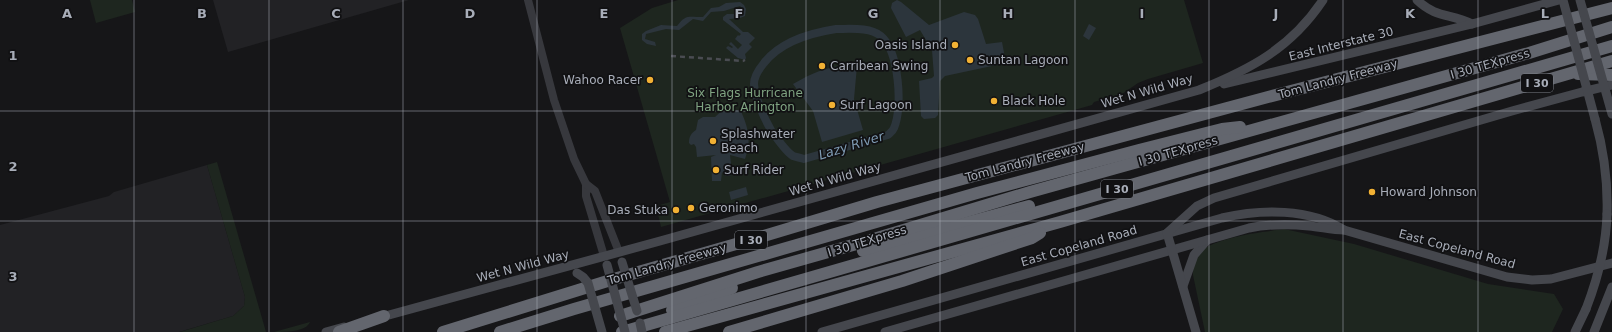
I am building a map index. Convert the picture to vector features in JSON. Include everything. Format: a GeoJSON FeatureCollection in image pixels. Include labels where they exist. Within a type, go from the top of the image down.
{"type":"FeatureCollection","features":[{"type":"Feature","properties":{"kind":"highway","name":"Tom Landry Freeway"},"geometry":{"type":"LineString","coordinates":[[443,332],[614,279],[884,200],[1268,97],[1612,8]]}},
{"type":"Feature","properties":{"kind":"highway","name":"I 30 TEXpress"},"geometry":{"type":"LineString","coordinates":[[745,280],[867,241],[1023,194],[1529,53],[1612,27]]}},
{"type":"Feature","properties":{"kind":"highway","name":"I 30 TEXpress"},"geometry":{"type":"LineString","coordinates":[[745,280],[892,243],[1066,196],[1447,88],[1612,37]]}},
{"type":"Feature","properties":{"kind":"highway","name":"I 30"},"geometry":{"type":"LineString","coordinates":[[624,331],[1612,46]]}},
{"type":"Feature","properties":{"kind":"highway","name":"I 30"},"geometry":{"type":"LineString","coordinates":[[665,332],[1060,222],[1612,61]]}},
{"type":"Feature","properties":{"kind":"highway"},"geometry":{"type":"LineString","coordinates":[[1568,74],[1612,75]]}},
{"type":"Feature","properties":{"kind":"highway"},"geometry":{"type":"LineString","coordinates":[[500,332],[574,309],[977,193],[1222,129],[1292,119]]}},
{"type":"Feature","properties":{"kind":"highway"},"geometry":{"type":"LineString","coordinates":[[729,332],[902,281],[1032,238],[1060,222]]}},
{"type":"Feature","properties":{"kind":"highway"},"geometry":{"type":"LineString","coordinates":[[624,331],[641,328],[745,280]]}},
{"type":"Feature","properties":{"kind":"highway"},"geometry":{"type":"LineString","coordinates":[[620,316],[745,280]]}},
{"type":"Feature","properties":{"kind":"highway"},"geometry":{"type":"LineString","coordinates":[[340,332],[384,316]]}},
{"type":"Feature","properties":{"kind":"main road","name":"Wet N Wild Way"},"geometry":{"type":"LineString","coordinates":[[326,332],[541,273],[605,261],[619,252],[1199,90],[1232,76],[1259,62],[1296,34],[1324,0]]}},
{"type":"Feature","properties":{"kind":"main road"},"geometry":{"type":"LineString","coordinates":[[1417,0],[1433,12],[1462,19],[1472,24]]}},
{"type":"Feature","properties":{"kind":"main road","name":"East Interstate 30"},"geometry":{"type":"LineString","coordinates":[[1199,90],[1472,24],[1559,0]]}},
{"type":"Feature","properties":{"kind":"main road"},"geometry":{"type":"LineString","coordinates":[[1562,0],[1602,142],[1606,170],[1608,214],[1600,268],[1586,309],[1575,332]]}},
{"type":"Feature","properties":{"kind":"main road"},"geometry":{"type":"LineString","coordinates":[[1580,0],[1612,114]]}},
{"type":"Feature","properties":{"kind":"main road"},"geometry":{"type":"LineString","coordinates":[[1591,41],[1612,93]]}},
{"type":"Feature","properties":{"kind":"main road"},"geometry":{"type":"LineString","coordinates":[[1196,332],[1167,233],[1197,206],[1214,198],[1512,111],[1612,85]]}},
{"type":"Feature","properties":{"kind":"main road","name":"East Copeland Road"},"geometry":{"type":"LineString","coordinates":[[822,332],[1232,215],[1283,212],[1309,216],[1333,223],[1344,230]]}},
{"type":"Feature","properties":{"kind":"main road","name":"East Copeland Road"},"geometry":{"type":"LineString","coordinates":[[885,332],[1258,226],[1300,225],[1330,230],[1344,230],[1496,274],[1520,279],[1542,280],[1561,277],[1612,263]]}},
{"type":"Feature","properties":{"kind":"main road"},"geometry":{"type":"LineString","coordinates":[[1183,286],[1194,255],[1207,240]]}},
{"type":"Feature","properties":{"kind":"main road"},"geometry":{"type":"LineString","coordinates":[[619,252],[641,328]]}},
{"type":"Feature","properties":{"kind":"main road"},"geometry":{"type":"LineString","coordinates":[[605,261],[624,331]]}},
{"type":"Feature","properties":{"kind":"main road"},"geometry":{"type":"LineString","coordinates":[[541,273],[577,273],[583,277],[588,283],[602,332]]}},
{"type":"Feature","properties":{"kind":"main road"},"geometry":{"type":"LineString","coordinates":[[1594,332],[1612,287]]}},
{"type":"Feature","properties":{"kind":"street"},"geometry":{"type":"LineString","coordinates":[[528,0],[554,100],[574,159],[586,184],[586,196],[605,261]]}},
{"type":"Feature","properties":{"kind":"street"},"geometry":{"type":"LineString","coordinates":[[586,184],[595,191],[619,252]]}},
{"type":"Feature","properties":{"kind":"shaded area"},"geometry":{"type":"Polygon","coordinates":[[[213,0],[409,0],[228,52],[213,0]]]}},
{"type":"Feature","properties":{"kind":"shaded area","name":"Suntan Lagoon"},"geometry":{"type":"Polygon","coordinates":[[[897,0],[929,25],[964,12],[975,15],[978,19],[986,44],[1002,42],[1006,63],[945,76],[940,81],[938,115],[935,118],[924,119],[921,116],[919,81],[932,78],[934,76],[932,50],[920,30],[906,37],[891,8],[892,3],[897,0]]]}},
{"type":"Feature","properties":{"kind":"shaded area"},"geometry":{"type":"Polygon","coordinates":[[[740,2],[746,9],[745,16],[729,19],[743,32],[748,32],[755,38],[749,44],[752,47],[745,54],[745,60],[738,58],[726,48],[728,46],[733,47],[729,44],[731,42],[738,49],[742,45],[735,39],[741,34],[723,20],[723,17],[727,14],[741,14],[743,9],[740,6],[724,11],[711,12],[703,21],[693,19],[679,30],[666,29],[646,34],[645,39],[655,42],[656,46],[647,44],[642,40],[642,34],[661,25],[677,26],[685,18],[703,17],[711,8],[719,7],[726,3],[740,2]]]}},
{"type":"Feature","properties":{"kind":"shaded area"},"geometry":{"type":"Polygon","coordinates":[[[1089,24],[1096,28],[1089,40],[1083,36],[1089,24]]]}},
{"type":"Feature","properties":{"kind":"shaded area","name":"Surf Lagoon"},"geometry":{"type":"Polygon","coordinates":[[[845,65],[857,66],[854,99],[863,130],[822,142],[813,111],[793,84],[818,72],[845,65]]]}},
{"type":"Feature","properties":{"kind":"shaded area"},"geometry":{"type":"Polygon","coordinates":[[[727,106],[731,109],[741,111],[746,123],[749,140],[747,152],[745,159],[730,155],[732,173],[730,176],[726,176],[722,172],[721,181],[712,181],[711,157],[716,155],[697,157],[696,147],[694,144],[691,145],[689,143],[689,139],[696,130],[698,120],[703,117],[715,117],[727,106]]]}},
{"type":"Feature","properties":{"kind":"shaded area"},"geometry":{"type":"Polygon","coordinates":[[[207,165],[245,297],[244,306],[233,316],[179,332],[0,332],[0,225],[109,196],[114,192],[207,165]]]}},
{"type":"Feature","properties":{"kind":"shaded area"},"geometry":{"type":"Polygon","coordinates":[[[746,187],[748,195],[731,200],[729,192],[746,187]]]}},
{"type":"Feature","properties":{"kind":"green space"},"geometry":{"type":"Polygon","coordinates":[[[90,0],[132,0],[135,12],[96,23],[90,0]]]}},
{"type":"Feature","properties":{"kind":"green space","name":"Six Flags Hurricane Harbor Arlington"},"geometry":{"type":"Polygon","coordinates":[[[678,0],[1184,0],[1203,63],[1148,79],[1138,83],[1122,94],[1094,102],[1092,105],[661,227],[656,206],[670,202],[620,28],[652,8],[678,0]]]}},
{"type":"Feature","properties":{"kind":"green space"},"geometry":{"type":"Polygon","coordinates":[[[217,162],[266,332],[180,332],[233,316],[244,306],[245,297],[207,165],[217,162]]]}},
{"type":"Feature","properties":{"kind":"green space"},"geometry":{"type":"Polygon","coordinates":[[[1284,229],[1354,244],[1488,284],[1554,294],[1563,309],[1552,332],[1205,332],[1193,275],[1196,257],[1202,250],[1223,240],[1284,229]]]}},
{"type":"Feature","properties":{"kind":"green space"},"geometry":{"type":"Polygon","coordinates":[[[310,322],[300,330],[274,332],[310,322]]]}},
{"type":"Feature","properties":{"kind":"waterway","name":"Lazy River"},"geometry":{"type":"LineString","coordinates":[[836,29],[860,29],[871,31],[877,33],[887,43],[892,54],[898,80],[898,107],[897,119],[894,128],[888,135],[804,159],[793,156],[781,144],[771,130],[760,108],[754,84],[755,78],[760,68],[771,55],[787,44],[806,36],[836,29]]}},
{"type":"Feature","properties":{"kind":"railway"},"geometry":{"type":"LineString","coordinates":[[671,56],[745,60]]}},
{"type":"Feature","properties":{"kind":"place","name":"Oasis Island"},"geometry":{"type":"Point","coordinates":[955,45]}},
{"type":"Feature","properties":{"kind":"place","name":"Suntan Lagoon"},"geometry":{"type":"Point","coordinates":[970,60]}},
{"type":"Feature","properties":{"kind":"place","name":"Carribean Swing"},"geometry":{"type":"Point","coordinates":[822,66]}},
{"type":"Feature","properties":{"kind":"place","name":"Wahoo Racer"},"geometry":{"type":"Point","coordinates":[650,80]}},
{"type":"Feature","properties":{"kind":"place","name":"Black Hole"},"geometry":{"type":"Point","coordinates":[994,101]}},
{"type":"Feature","properties":{"kind":"place","name":"Surf Lagoon"},"geometry":{"type":"Point","coordinates":[832,105]}},
{"type":"Feature","properties":{"kind":"place","name":"Splashwater Beach"},"geometry":{"type":"Point","coordinates":[713,141]}},
{"type":"Feature","properties":{"kind":"place","name":"Surf Rider"},"geometry":{"type":"Point","coordinates":[716,170]}},
{"type":"Feature","properties":{"kind":"place","name":"Howard Johnson"},"geometry":{"type":"Point","coordinates":[1372,192]}},
{"type":"Feature","properties":{"kind":"place","name":"Geronimo"},"geometry":{"type":"Point","coordinates":[691,208]}},
{"type":"Feature","properties":{"kind":"place","name":"Das Stuka"},"geometry":{"type":"Point","coordinates":[676,210]}}]}
